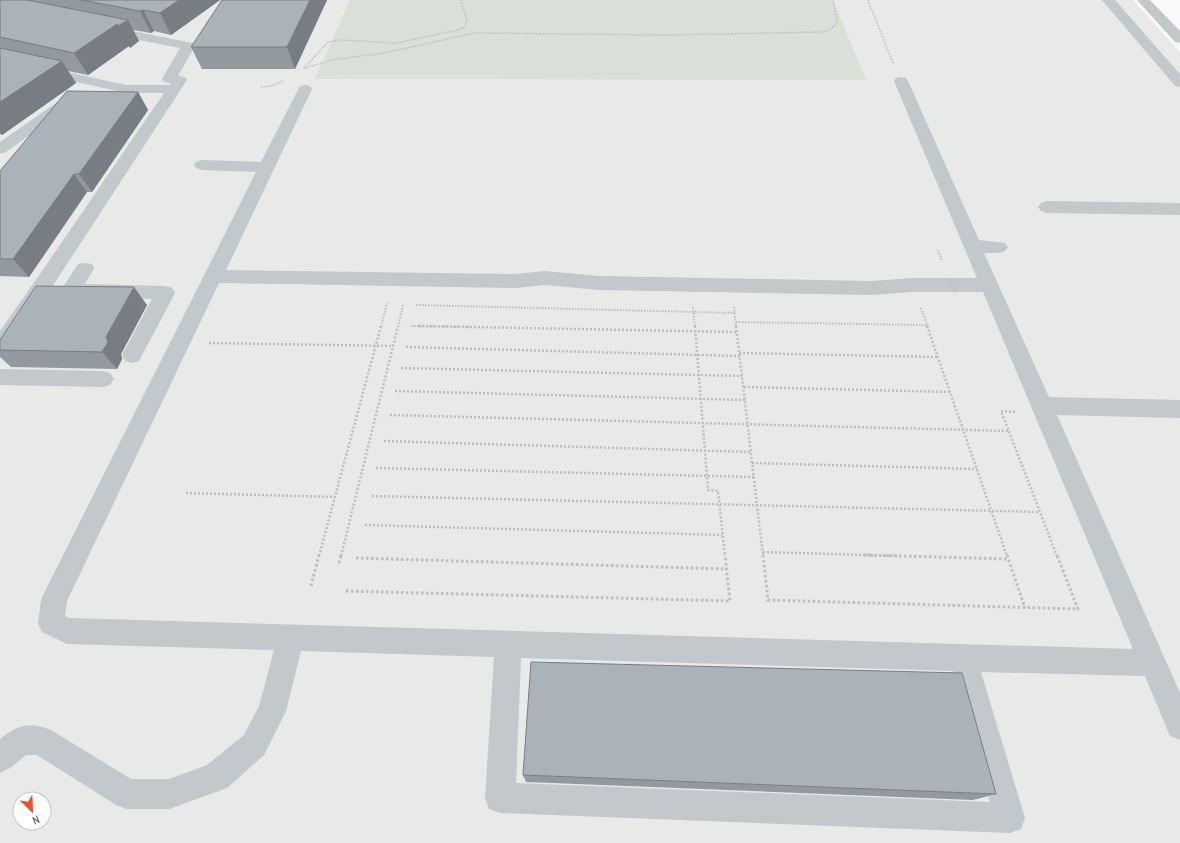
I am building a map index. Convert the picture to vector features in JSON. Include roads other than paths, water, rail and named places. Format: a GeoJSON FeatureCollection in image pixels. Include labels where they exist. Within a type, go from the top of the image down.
{"type":"FeatureCollection","features":[{"type":"Feature","properties":{"kind":"street"},"geometry":{"type":"LineString","coordinates":[[1108,0],[1180,83]]}},
{"type":"Feature","properties":{"kind":"street"},"geometry":{"type":"LineString","coordinates":[[1143,0],[1180,39]]}},
{"type":"Feature","properties":{"kind":"street"},"geometry":{"type":"LineString","coordinates":[[0,346],[20,319],[180,80],[169,79],[194,44],[98,28]]}},
{"type":"Feature","properties":{"kind":"street"},"geometry":{"type":"LineString","coordinates":[[0,61],[126,89],[173,89]]}},
{"type":"Feature","properties":{"kind":"street"},"geometry":{"type":"LineString","coordinates":[[900,81],[1180,726]]}},
{"type":"Feature","properties":{"kind":"street"},"geometry":{"type":"LineString","coordinates":[[296,84],[266,167],[54,600],[51,623],[67,631],[1153,663]]}},
{"type":"Feature","properties":{"kind":"street"},"geometry":{"type":"LineString","coordinates":[[0,149],[71,99]]}},
{"type":"Feature","properties":{"kind":"street"},"geometry":{"type":"LineString","coordinates":[[202,165],[266,167]]}},
{"type":"Feature","properties":{"kind":"street"},"geometry":{"type":"LineString","coordinates":[[1047,207],[1180,209]]}},
{"type":"Feature","properties":{"kind":"street"},"geometry":{"type":"LineString","coordinates":[[972,246],[1000,247]]}},
{"type":"Feature","properties":{"kind":"street"},"geometry":{"type":"LineString","coordinates":[[51,273],[83,272],[71,290],[165,293],[132,355]]}},
{"type":"Feature","properties":{"kind":"street"},"geometry":{"type":"LineString","coordinates":[[213,276],[515,281],[545,278],[599,283],[872,288],[912,285],[989,285]]}},
{"type":"Feature","properties":{"kind":"street"},"geometry":{"type":"LineString","coordinates":[[0,318],[20,319]]}},
{"type":"Feature","properties":{"kind":"street"},"geometry":{"type":"LineString","coordinates":[[0,377],[103,379]]}},
{"type":"Feature","properties":{"kind":"street"},"geometry":{"type":"LineString","coordinates":[[1042,409],[1180,409]]}},
{"type":"Feature","properties":{"kind":"street"},"geometry":{"type":"LineString","coordinates":[[0,758],[20,740],[40,740],[127,794],[168,794],[216,776],[254,745],[272,711],[290,638]]}},
{"type":"Feature","properties":{"kind":"street"},"geometry":{"type":"LineString","coordinates":[[508,644],[500,798],[1010,818],[963,658]]}}]}
